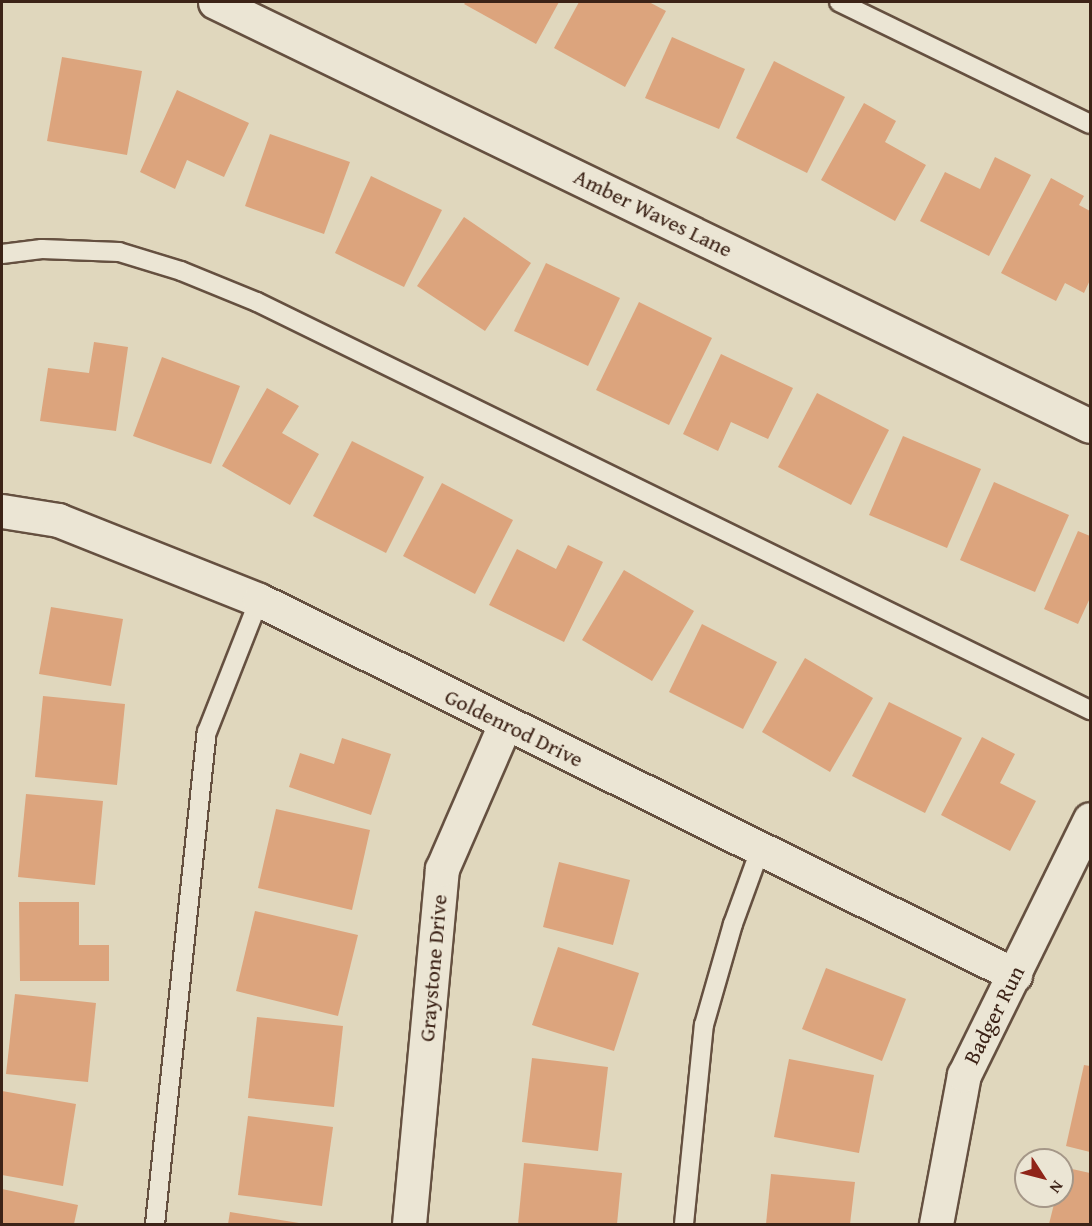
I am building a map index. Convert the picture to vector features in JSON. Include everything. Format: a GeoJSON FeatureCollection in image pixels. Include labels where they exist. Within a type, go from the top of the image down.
{"type":"FeatureCollection","features":[{"type":"Feature","properties":{"kind":"street","name":"Amber Waves Lane"},"geometry":{"type":"LineString","coordinates":[[215,2],[1090,426]]}},
{"type":"Feature","properties":{"kind":"street","name":"Goldenrod Drive"},"geometry":{"type":"LineString","coordinates":[[2,511],[58,520],[259,600],[1015,975]]}},
{"type":"Feature","properties":{"kind":"street","name":"Graystone Drive"},"geometry":{"type":"LineString","coordinates":[[409,1224],[442,870],[505,724]]}},
{"type":"Feature","properties":{"kind":"street","name":"Badger Run"},"geometry":{"type":"LineString","coordinates":[[936,1224],[964,1075],[1090,819]]}},
{"type":"Feature","properties":{"kind":"lane"},"geometry":{"type":"LineString","coordinates":[[839,2],[1090,124]]}},
{"type":"Feature","properties":{"kind":"lane"},"geometry":{"type":"LineString","coordinates":[[2,254],[42,249],[119,252],[181,271],[257,303],[1090,710]]}},
{"type":"Feature","properties":{"kind":"lane"},"geometry":{"type":"LineString","coordinates":[[155,1224],[207,732],[259,600]]}},
{"type":"Feature","properties":{"kind":"lane"},"geometry":{"type":"LineString","coordinates":[[684,1224],[704,1025],[733,924],[760,850]]}},
{"type":"Feature","properties":{"kind":"building"},"geometry":{"type":"Polygon","coordinates":[[[466,2],[559,2],[536,44],[464,4],[466,2]]]}},
{"type":"Feature","properties":{"kind":"building"},"geometry":{"type":"Polygon","coordinates":[[[579,2],[649,2],[666,11],[625,87],[554,48],[579,2]]]}},
{"type":"Feature","properties":{"kind":"building"},"geometry":{"type":"Polygon","coordinates":[[[672,37],[745,69],[719,129],[645,98],[672,37]]]}},
{"type":"Feature","properties":{"kind":"building"},"geometry":{"type":"Polygon","coordinates":[[[62,57],[142,71],[127,155],[47,141],[62,57]]]}},
{"type":"Feature","properties":{"kind":"building"},"geometry":{"type":"Polygon","coordinates":[[[774,61],[845,97],[807,173],[736,138],[774,61]]]}},
{"type":"Feature","properties":{"kind":"building"},"geometry":{"type":"Polygon","coordinates":[[[177,90],[249,123],[224,177],[187,160],[175,189],[140,172],[177,90]]]}},
{"type":"Feature","properties":{"kind":"building"},"geometry":{"type":"Polygon","coordinates":[[[864,103],[896,121],[885,142],[926,165],[895,221],[821,180],[864,103]]]}},
{"type":"Feature","properties":{"kind":"building"},"geometry":{"type":"Polygon","coordinates":[[[270,134],[350,162],[324,234],[245,206],[270,134]]]}},
{"type":"Feature","properties":{"kind":"building"},"geometry":{"type":"Polygon","coordinates":[[[995,157],[1031,175],[989,256],[920,221],[945,172],[980,189],[995,157]]]}},
{"type":"Feature","properties":{"kind":"building"},"geometry":{"type":"Polygon","coordinates":[[[371,176],[442,210],[404,287],[335,253],[371,176]]]}},
{"type":"Feature","properties":{"kind":"building"},"geometry":{"type":"Polygon","coordinates":[[[1051,178],[1084,196],[1079,205],[1090,211],[1090,280],[1084,293],[1065,283],[1056,301],[1001,273],[1051,178]]]}},
{"type":"Feature","properties":{"kind":"building"},"geometry":{"type":"Polygon","coordinates":[[[464,217],[531,263],[485,331],[417,286],[464,217]]]}},
{"type":"Feature","properties":{"kind":"building"},"geometry":{"type":"Polygon","coordinates":[[[546,263],[620,298],[588,366],[514,331],[546,263]]]}},
{"type":"Feature","properties":{"kind":"building"},"geometry":{"type":"Polygon","coordinates":[[[639,302],[712,338],[669,425],[596,390],[639,302]]]}},
{"type":"Feature","properties":{"kind":"building"},"geometry":{"type":"Polygon","coordinates":[[[94,342],[128,347],[116,431],[40,421],[48,368],[89,373],[94,342]]]}},
{"type":"Feature","properties":{"kind":"building"},"geometry":{"type":"Polygon","coordinates":[[[721,354],[793,388],[768,439],[731,422],[718,451],[683,434],[721,354]]]}},
{"type":"Feature","properties":{"kind":"building"},"geometry":{"type":"Polygon","coordinates":[[[162,357],[240,386],[211,464],[133,436],[162,357]]]}},
{"type":"Feature","properties":{"kind":"building"},"geometry":{"type":"Polygon","coordinates":[[[267,388],[299,406],[282,433],[319,454],[290,505],[222,466],[267,388]]]}},
{"type":"Feature","properties":{"kind":"building"},"geometry":{"type":"Polygon","coordinates":[[[817,393],[889,430],[851,505],[778,467],[817,393]]]}},
{"type":"Feature","properties":{"kind":"building"},"geometry":{"type":"Polygon","coordinates":[[[903,436],[981,469],[947,548],[869,515],[903,436]]]}},
{"type":"Feature","properties":{"kind":"building"},"geometry":{"type":"Polygon","coordinates":[[[352,441],[424,477],[386,553],[313,516],[352,441]]]}},
{"type":"Feature","properties":{"kind":"building"},"geometry":{"type":"Polygon","coordinates":[[[994,482],[1069,515],[1035,592],[960,560],[994,482]]]}},
{"type":"Feature","properties":{"kind":"building"},"geometry":{"type":"Polygon","coordinates":[[[442,483],[513,520],[475,594],[403,556],[442,483]]]}},
{"type":"Feature","properties":{"kind":"building"},"geometry":{"type":"Polygon","coordinates":[[[1078,531],[1090,536],[1090,598],[1078,624],[1044,609],[1078,531]]]}},
{"type":"Feature","properties":{"kind":"building"},"geometry":{"type":"Polygon","coordinates":[[[568,545],[603,562],[564,642],[489,605],[517,549],[556,569],[568,545]]]}},
{"type":"Feature","properties":{"kind":"building"},"geometry":{"type":"Polygon","coordinates":[[[624,570],[694,611],[652,681],[582,640],[624,570]]]}},
{"type":"Feature","properties":{"kind":"building"},"geometry":{"type":"Polygon","coordinates":[[[51,607],[123,619],[111,686],[39,674],[51,607]]]}},
{"type":"Feature","properties":{"kind":"building"},"geometry":{"type":"Polygon","coordinates":[[[702,624],[777,662],[743,729],[669,692],[702,624]]]}},
{"type":"Feature","properties":{"kind":"building"},"geometry":{"type":"Polygon","coordinates":[[[805,658],[873,698],[830,772],[762,732],[805,658]]]}},
{"type":"Feature","properties":{"kind":"building"},"geometry":{"type":"Polygon","coordinates":[[[43,696],[125,704],[117,785],[35,777],[43,696]]]}},
{"type":"Feature","properties":{"kind":"building"},"geometry":{"type":"Polygon","coordinates":[[[889,702],[962,738],[925,813],[852,776],[889,702]]]}},
{"type":"Feature","properties":{"kind":"building"},"geometry":{"type":"Polygon","coordinates":[[[982,737],[1015,754],[1000,783],[1036,801],[1010,851],[941,815],[982,737]]]}},
{"type":"Feature","properties":{"kind":"building"},"geometry":{"type":"Polygon","coordinates":[[[342,738],[391,754],[371,815],[289,787],[300,753],[334,764],[342,738]]]}},
{"type":"Feature","properties":{"kind":"building"},"geometry":{"type":"Polygon","coordinates":[[[26,794],[103,801],[95,885],[18,877],[26,794]]]}},
{"type":"Feature","properties":{"kind":"building"},"geometry":{"type":"Polygon","coordinates":[[[276,809],[370,830],[352,910],[258,888],[276,809]]]}},
{"type":"Feature","properties":{"kind":"building"},"geometry":{"type":"Polygon","coordinates":[[[559,862],[630,880],[613,945],[543,927],[559,862]]]}},
{"type":"Feature","properties":{"kind":"building"},"geometry":{"type":"Polygon","coordinates":[[[19,902],[79,902],[79,945],[109,945],[109,981],[20,981],[19,902]]]}},
{"type":"Feature","properties":{"kind":"building"},"geometry":{"type":"Polygon","coordinates":[[[255,911],[358,935],[338,1016],[236,991],[255,911]]]}},
{"type":"Feature","properties":{"kind":"building"},"geometry":{"type":"Polygon","coordinates":[[[558,947],[639,973],[614,1051],[532,1025],[558,947]]]}},
{"type":"Feature","properties":{"kind":"building"},"geometry":{"type":"Polygon","coordinates":[[[826,968],[906,999],[882,1061],[802,1029],[826,968]]]}},
{"type":"Feature","properties":{"kind":"building"},"geometry":{"type":"Polygon","coordinates":[[[15,994],[96,1003],[88,1082],[6,1074],[15,994]]]}},
{"type":"Feature","properties":{"kind":"building"},"geometry":{"type":"Polygon","coordinates":[[[257,1017],[343,1026],[334,1107],[248,1098],[257,1017]]]}},
{"type":"Feature","properties":{"kind":"building"},"geometry":{"type":"Polygon","coordinates":[[[532,1058],[608,1067],[598,1151],[522,1142],[532,1058]]]}},
{"type":"Feature","properties":{"kind":"building"},"geometry":{"type":"Polygon","coordinates":[[[789,1059],[874,1075],[859,1153],[774,1137],[789,1059]]]}},
{"type":"Feature","properties":{"kind":"building"},"geometry":{"type":"Polygon","coordinates":[[[1084,1065],[1090,1066],[1090,1152],[1066,1146],[1084,1065]]]}},
{"type":"Feature","properties":{"kind":"building"},"geometry":{"type":"Polygon","coordinates":[[[2,1091],[76,1104],[63,1186],[2,1175],[2,1091]]]}},
{"type":"Feature","properties":{"kind":"building"},"geometry":{"type":"Polygon","coordinates":[[[248,1116],[333,1127],[322,1206],[238,1195],[248,1116]]]}},
{"type":"Feature","properties":{"kind":"building"},"geometry":{"type":"Polygon","coordinates":[[[524,1163],[622,1173],[617,1224],[518,1224],[524,1163]]]}},
{"type":"Feature","properties":{"kind":"building"},"geometry":{"type":"Polygon","coordinates":[[[1074,1169],[1090,1173],[1090,1224],[1049,1224],[1053,1208],[1074,1208],[1074,1169]]]}},
{"type":"Feature","properties":{"kind":"building"},"geometry":{"type":"Polygon","coordinates":[[[771,1174],[855,1182],[850,1224],[766,1224],[771,1174]]]}},
{"type":"Feature","properties":{"kind":"building"},"geometry":{"type":"Polygon","coordinates":[[[2,1189],[78,1205],[74,1224],[2,1224],[2,1189]]]}},
{"type":"Feature","properties":{"kind":"building"},"geometry":{"type":"Polygon","coordinates":[[[230,1212],[299,1223],[299,1224],[228,1224],[230,1212]]]}}]}
